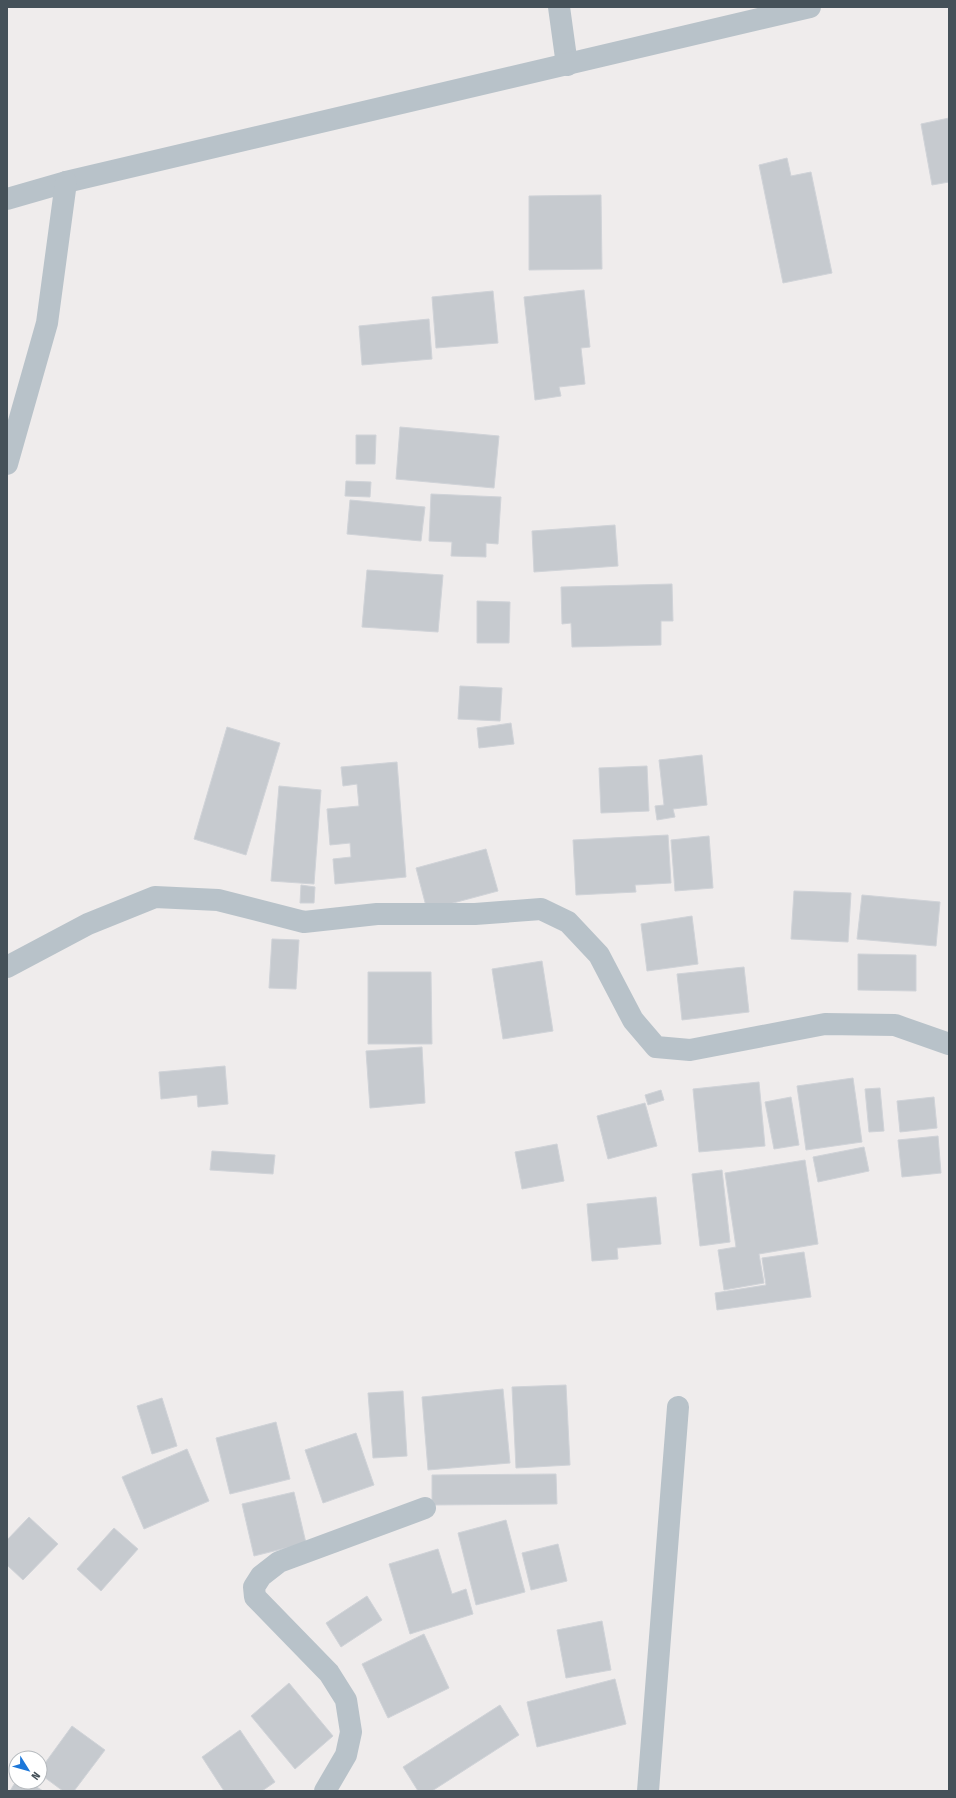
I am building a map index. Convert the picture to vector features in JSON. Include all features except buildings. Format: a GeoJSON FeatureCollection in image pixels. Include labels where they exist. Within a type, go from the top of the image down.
{"type":"FeatureCollection","features":[{"type":"Feature","properties":{"kind":"street"},"geometry":{"type":"LineString","coordinates":[[559,7],[567,65]]}},
{"type":"Feature","properties":{"kind":"street"},"geometry":{"type":"LineString","coordinates":[[7,199],[66,182],[810,7]]}},
{"type":"Feature","properties":{"kind":"street"},"geometry":{"type":"LineString","coordinates":[[7,464],[48,323],[66,182]]}},
{"type":"Feature","properties":{"kind":"street"},"geometry":{"type":"LineString","coordinates":[[7,967],[88,924],[155,897],[218,900],[304,922],[377,914],[475,914],[541,909],[568,922],[599,955],[633,1020],[656,1047],[690,1050],[825,1024],[894,1025],[949,1044]]}},
{"type":"Feature","properties":{"kind":"street"},"geometry":{"type":"LineString","coordinates":[[648,1791],[678,1406]]}},
{"type":"Feature","properties":{"kind":"street"},"geometry":{"type":"LineString","coordinates":[[325,1791],[346,1755],[350,1732],[346,1700],[329,1673],[256,1597],[254,1587],[261,1576],[279,1562],[425,1508]]}}]}
